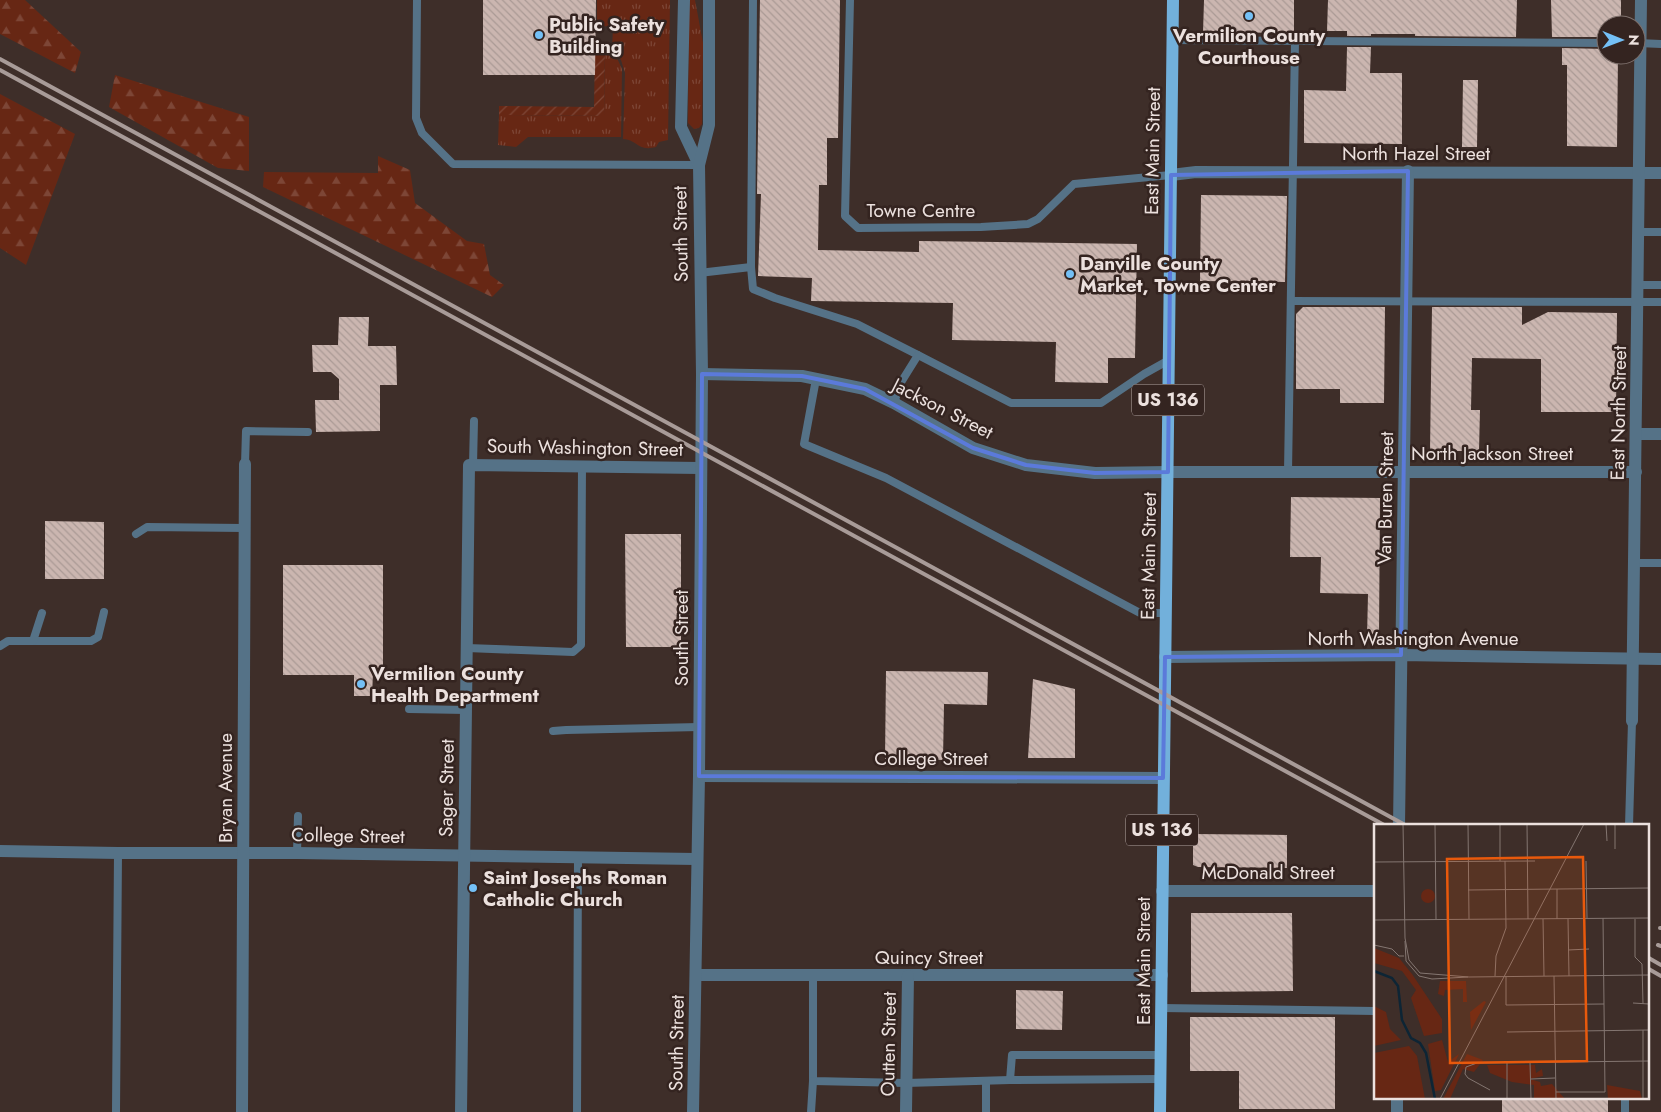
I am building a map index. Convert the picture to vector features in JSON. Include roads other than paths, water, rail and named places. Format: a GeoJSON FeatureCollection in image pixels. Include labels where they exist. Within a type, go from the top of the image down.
{"type":"FeatureCollection","features":[{"type":"Feature","properties":{"kind":"main road","name":"East Main Street"},"geometry":{"type":"LineString","coordinates":[[1160,1112],[1172,0]]}},
{"type":"Feature","properties":{"kind":"street","name":"South Street"},"geometry":{"type":"LineString","coordinates":[[684,0],[681,127],[698,165]]}},
{"type":"Feature","properties":{"kind":"street","name":"South Street"},"geometry":{"type":"LineString","coordinates":[[693,1112],[702,374],[698,165],[709,125],[709,0]]}},
{"type":"Feature","properties":{"kind":"street","name":"East North Street"},"geometry":{"type":"LineString","coordinates":[[1641,15],[1642,0]]}},
{"type":"Feature","properties":{"kind":"street","name":"East North Street"},"geometry":{"type":"LineString","coordinates":[[1632,722],[1640,172],[1639,65]]}},
{"type":"Feature","properties":{"kind":"street","name":"North Hazel Street"},"geometry":{"type":"LineString","coordinates":[[1170,175],[1196,172],[1408,171],[1661,173]]}},
{"type":"Feature","properties":{"kind":"street","name":"Van Buren Street"},"geometry":{"type":"LineString","coordinates":[[1399,824],[1408,171]]}},
{"type":"Feature","properties":{"kind":"street","name":"Jackson Street"},"geometry":{"type":"LineString","coordinates":[[702,374],[802,376],[865,389],[894,403],[973,448],[1026,465],[1094,473],[1168,472]]}},
{"type":"Feature","properties":{"kind":"street"},"geometry":{"type":"LineString","coordinates":[[1636,434],[1661,434]]}},
{"type":"Feature","properties":{"kind":"street","name":"Bryan Avenue"},"geometry":{"type":"LineString","coordinates":[[242,1112],[245,464]]}},
{"type":"Feature","properties":{"kind":"street","name":"South Washington Street"},"geometry":{"type":"LineString","coordinates":[[471,465],[700,468]]}},
{"type":"Feature","properties":{"kind":"street","name":"Sager Street"},"geometry":{"type":"LineString","coordinates":[[461,1112],[463,855],[471,465]]}},
{"type":"Feature","properties":{"kind":"street","name":"North Jackson Street"},"geometry":{"type":"LineString","coordinates":[[1168,472],[1636,472]]}},
{"type":"Feature","properties":{"kind":"street","name":"North Washington Avenue"},"geometry":{"type":"LineString","coordinates":[[1165,657],[1400,655],[1661,659]]}},
{"type":"Feature","properties":{"kind":"street","name":"College Street"},"geometry":{"type":"LineString","coordinates":[[698,776],[1163,778]]}},
{"type":"Feature","properties":{"kind":"street","name":"College Street"},"geometry":{"type":"LineString","coordinates":[[0,851],[118,853],[297,852],[696,858]]}},
{"type":"Feature","properties":{"kind":"street","name":"McDonald Street"},"geometry":{"type":"LineString","coordinates":[[1162,891],[1374,891]]}},
{"type":"Feature","properties":{"kind":"street","name":"Quincy Street"},"geometry":{"type":"LineString","coordinates":[[696,976],[1162,975]]}},
{"type":"Feature","properties":{"kind":"street","name":"Outten Street"},"geometry":{"type":"LineString","coordinates":[[906,1112],[908,976]]}},
{"type":"Feature","properties":{"kind":"lane"},"geometry":{"type":"LineString","coordinates":[[417,0],[416,118],[422,132],[452,164],[698,165]]}},
{"type":"Feature","properties":{"kind":"lane"},"geometry":{"type":"LineString","coordinates":[[753,0],[751,267],[753,289],[856,324],[1010,403],[1101,403],[1144,374],[1169,360]]}},
{"type":"Feature","properties":{"kind":"lane","name":"Towne Centre"},"geometry":{"type":"LineString","coordinates":[[850,0],[844,216],[858,228],[980,227],[1028,224],[1038,219],[1074,184],[1170,175]]}},
{"type":"Feature","properties":{"kind":"lane"},"geometry":{"type":"LineString","coordinates":[[1172,40],[1596,43]]}},
{"type":"Feature","properties":{"kind":"lane"},"geometry":{"type":"LineString","coordinates":[[1288,472],[1295,40]]}},
{"type":"Feature","properties":{"kind":"lane"},"geometry":{"type":"LineString","coordinates":[[1646,43],[1661,44]]}},
{"type":"Feature","properties":{"kind":"lane"},"geometry":{"type":"LineString","coordinates":[[1639,232],[1661,232]]}},
{"type":"Feature","properties":{"kind":"lane"},"geometry":{"type":"LineString","coordinates":[[699,273],[751,267]]}},
{"type":"Feature","properties":{"kind":"lane"},"geometry":{"type":"LineString","coordinates":[[1638,285],[1661,285]]}},
{"type":"Feature","properties":{"kind":"lane"},"geometry":{"type":"LineString","coordinates":[[1291,301],[1661,302]]}},
{"type":"Feature","properties":{"kind":"lane"},"geometry":{"type":"LineString","coordinates":[[894,403],[900,384],[918,355]]}},
{"type":"Feature","properties":{"kind":"lane"},"geometry":{"type":"LineString","coordinates":[[816,379],[804,444],[886,478],[1140,613],[1166,613]]}},
{"type":"Feature","properties":{"kind":"lane"},"geometry":{"type":"LineString","coordinates":[[471,465],[474,421]]}},
{"type":"Feature","properties":{"kind":"lane"},"geometry":{"type":"LineString","coordinates":[[245,464],[246,432],[308,432]]}},
{"type":"Feature","properties":{"kind":"lane"},"geometry":{"type":"LineString","coordinates":[[467,648],[573,652],[580,645],[582,466]]}},
{"type":"Feature","properties":{"kind":"lane"},"geometry":{"type":"LineString","coordinates":[[136,534],[147,527],[244,528]]}},
{"type":"Feature","properties":{"kind":"lane"},"geometry":{"type":"LineString","coordinates":[[1634,563],[1661,563]]}},
{"type":"Feature","properties":{"kind":"lane"},"geometry":{"type":"LineString","coordinates":[[0,646],[8,641],[91,641],[98,637],[104,612]]}},
{"type":"Feature","properties":{"kind":"lane"},"geometry":{"type":"LineString","coordinates":[[33,641],[42,613]]}},
{"type":"Feature","properties":{"kind":"lane"},"geometry":{"type":"LineString","coordinates":[[409,710],[466,710]]}},
{"type":"Feature","properties":{"kind":"lane","name":"East North Street"},"geometry":{"type":"LineString","coordinates":[[1629,824],[1632,722]]}},
{"type":"Feature","properties":{"kind":"lane"},"geometry":{"type":"LineString","coordinates":[[553,731],[699,726]]}},
{"type":"Feature","properties":{"kind":"lane"},"geometry":{"type":"LineString","coordinates":[[297,852],[298,816]]}},
{"type":"Feature","properties":{"kind":"lane"},"geometry":{"type":"LineString","coordinates":[[116,1112],[118,853]]}},
{"type":"Feature","properties":{"kind":"lane"},"geometry":{"type":"LineString","coordinates":[[576,1112],[578,857]]}},
{"type":"Feature","properties":{"kind":"lane"},"geometry":{"type":"LineString","coordinates":[[811,1112],[813,1082],[813,976]]}},
{"type":"Feature","properties":{"kind":"lane"},"geometry":{"type":"LineString","coordinates":[[1161,1008],[1374,1011]]}},
{"type":"Feature","properties":{"kind":"lane"},"geometry":{"type":"LineString","coordinates":[[1010,1080],[1012,1055],[1161,1055]]}},
{"type":"Feature","properties":{"kind":"lane"},"geometry":{"type":"LineString","coordinates":[[813,1082],[906,1083],[986,1080],[1160,1079]]}},
{"type":"Feature","properties":{"kind":"lane"},"geometry":{"type":"LineString","coordinates":[[986,1080],[986,1112]]}},
{"type":"Feature","properties":{"kind":"railway"},"geometry":{"type":"LineString","coordinates":[[0,59],[1403,824]]}},
{"type":"Feature","properties":{"kind":"railway"},"geometry":{"type":"LineString","coordinates":[[0,70],[1382,824]]}},
{"type":"Feature","properties":{"kind":"railway"},"geometry":{"type":"LineString","coordinates":[[1648,958],[1661,965]]}},
{"type":"Feature","properties":{"kind":"railway"},"geometry":{"type":"LineString","coordinates":[[1648,969],[1661,976]]}},
{"type":"Feature","properties":{"kind":"place","name":"Vermilion County Courthouse"},"geometry":{"type":"Point","coordinates":[1249,16]}},
{"type":"Feature","properties":{"kind":"place","name":"Public Safety Building"},"geometry":{"type":"Point","coordinates":[539,35]}},
{"type":"Feature","properties":{"kind":"place","name":"Danville County Market, Towne Center"},"geometry":{"type":"Point","coordinates":[1070,274]}},
{"type":"Feature","properties":{"kind":"place","name":"Vermilion County Health Department"},"geometry":{"type":"Point","coordinates":[361,684]}},
{"type":"Feature","properties":{"kind":"place","name":"Saint Josephs Roman Catholic Church"},"geometry":{"type":"Point","coordinates":[473,888]}}]}
